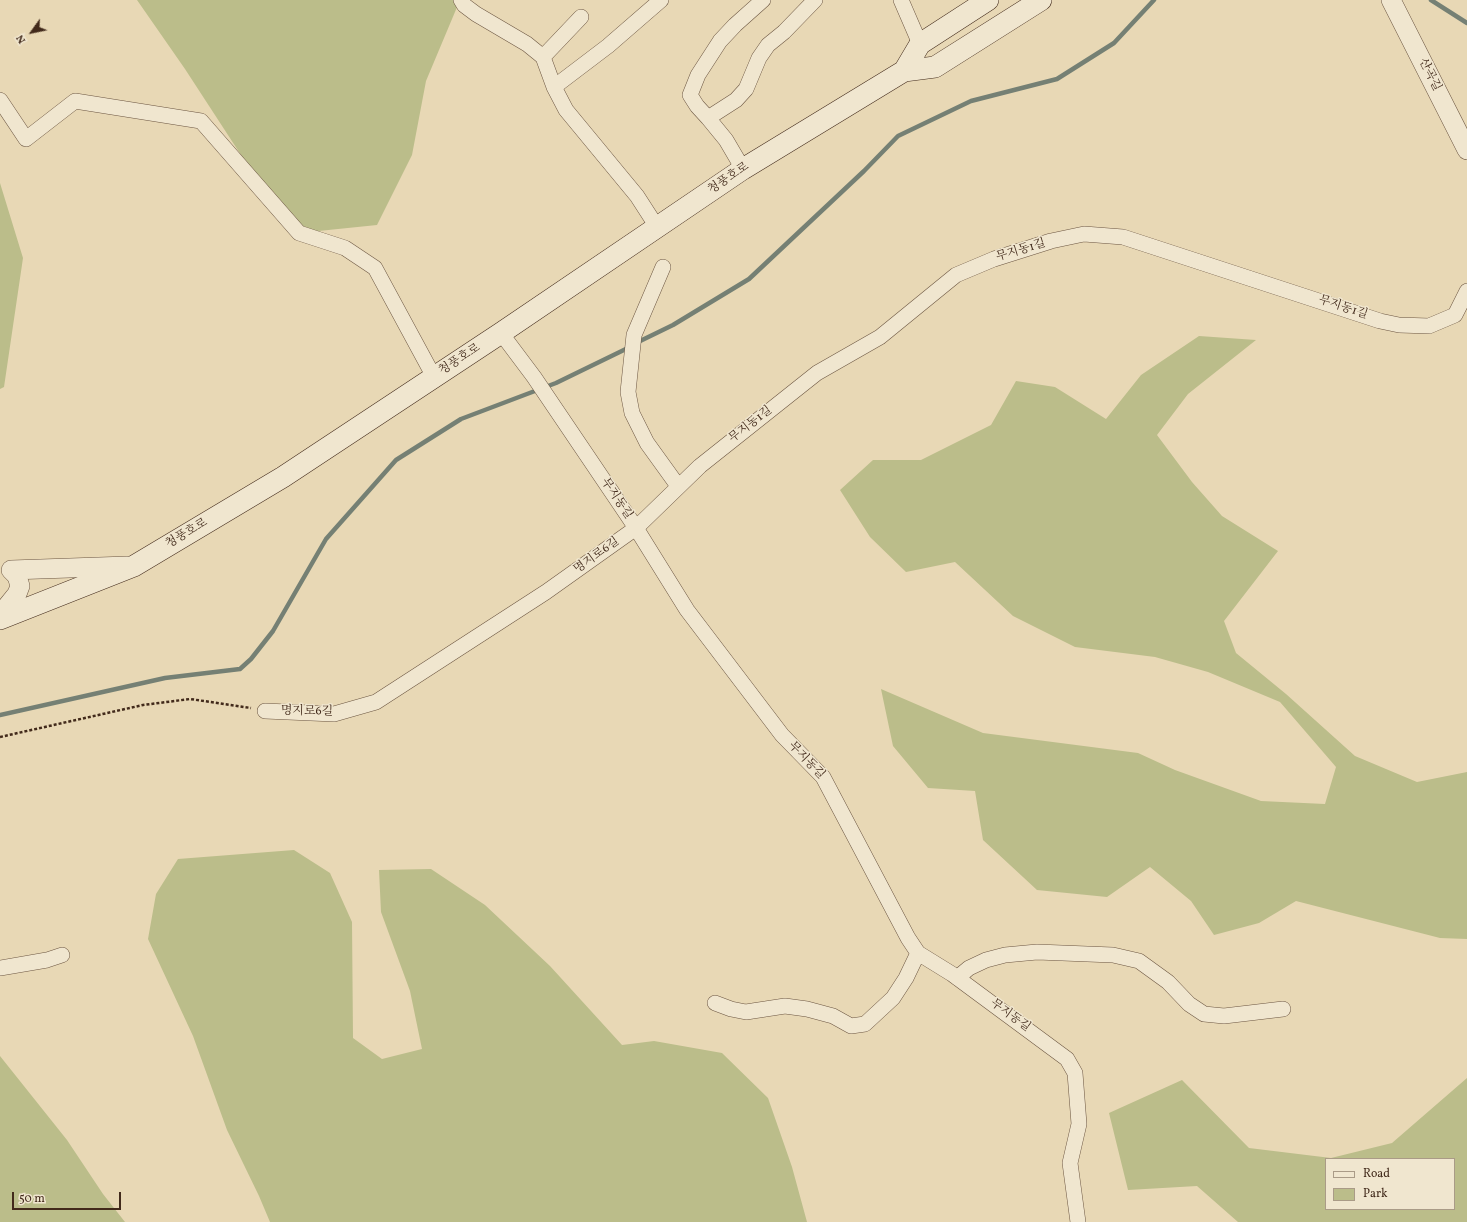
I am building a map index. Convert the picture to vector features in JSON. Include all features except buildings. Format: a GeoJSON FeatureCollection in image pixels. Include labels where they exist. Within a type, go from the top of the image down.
{"type":"FeatureCollection","features":[{"type":"Feature","properties":{"kind":"main road","name":"청풍호로"},"geometry":{"type":"LineString","coordinates":[[904,71],[920,44],[988,0]]}},
{"type":"Feature","properties":{"kind":"main road","name":"청풍호로"},"geometry":{"type":"LineString","coordinates":[[0,619],[134,566],[283,477],[501,333],[743,169],[904,71],[935,67],[1041,0]]}},
{"type":"Feature","properties":{"kind":"street"},"geometry":{"type":"LineString","coordinates":[[461,0],[464,5],[476,14],[527,44],[543,57],[554,87],[566,110],[637,196],[657,226]]}},
{"type":"Feature","properties":{"kind":"street"},"geometry":{"type":"LineString","coordinates":[[554,87],[608,46],[661,0]]}},
{"type":"Feature","properties":{"kind":"street"},"geometry":{"type":"LineString","coordinates":[[743,169],[726,140],[697,106],[690,95],[698,75],[720,42],[735,25],[763,0]]}},
{"type":"Feature","properties":{"kind":"street"},"geometry":{"type":"LineString","coordinates":[[708,118],[736,100],[746,89],[759,58],[768,45],[784,32],[815,0]]}},
{"type":"Feature","properties":{"kind":"street"},"geometry":{"type":"LineString","coordinates":[[901,0],[920,44]]}},
{"type":"Feature","properties":{"kind":"street","name":"산곡길"},"geometry":{"type":"LineString","coordinates":[[1391,0],[1467,150]]}},
{"type":"Feature","properties":{"kind":"street"},"geometry":{"type":"LineString","coordinates":[[543,57],[581,17]]}},
{"type":"Feature","properties":{"kind":"street"},"geometry":{"type":"LineString","coordinates":[[0,100],[26,139],[74,101],[200,121],[299,233],[345,248],[375,268],[434,377]]}},
{"type":"Feature","properties":{"kind":"street","name":"무지동1길"},"geometry":{"type":"LineString","coordinates":[[636,528],[700,466],[817,373],[880,337],[956,275],[994,259],[1051,241],[1084,234],[1122,237],[1399,325],[1429,326],[1455,315],[1467,291]]}},
{"type":"Feature","properties":{"kind":"street"},"geometry":{"type":"LineString","coordinates":[[663,267],[634,335],[628,392],[632,413],[647,443],[678,486]]}},
{"type":"Feature","properties":{"kind":"street","name":"무지동길"},"geometry":{"type":"LineString","coordinates":[[501,333],[534,377],[636,528],[687,610],[782,735],[823,777],[908,938],[918,954],[957,978],[1067,1059],[1075,1073],[1078,1124],[1070,1163],[1078,1222]]}},
{"type":"Feature","properties":{"kind":"street","name":"명지로6길"},"geometry":{"type":"LineString","coordinates":[[265,711],[334,714],[376,702],[546,592],[636,528]]}},
{"type":"Feature","properties":{"kind":"street"},"geometry":{"type":"LineString","coordinates":[[6,571],[134,566]]}},
{"type":"Feature","properties":{"kind":"street"},"geometry":{"type":"LineString","coordinates":[[0,615],[17,594],[20,586],[17,576],[6,571]]}},
{"type":"Feature","properties":{"kind":"street"},"geometry":{"type":"LineString","coordinates":[[957,978],[969,968],[986,960],[1005,954],[1037,952],[1113,955],[1139,961],[1168,982],[1189,1004],[1204,1014],[1224,1016],[1283,1009]]}},
{"type":"Feature","properties":{"kind":"street"},"geometry":{"type":"LineString","coordinates":[[715,1002],[731,1009],[746,1012],[785,1006],[807,1009],[833,1016],[851,1026],[865,1024],[893,998],[906,978],[918,954]]}},
{"type":"Feature","properties":{"kind":"street"},"geometry":{"type":"LineString","coordinates":[[0,968],[62,956]]}},
{"type":"Feature","properties":{"kind":"path","name":"명지로6길"},"geometry":{"type":"LineString","coordinates":[[0,737],[143,706],[190,699],[265,711]]}},
{"type":"Feature","properties":{"kind":"green space"},"geometry":{"type":"Polygon","coordinates":[[[137,0],[460,0],[426,81],[412,155],[377,225],[299,233],[254,175],[185,69],[137,0]]]}},
{"type":"Feature","properties":{"kind":"green space"},"geometry":{"type":"Polygon","coordinates":[[[0,183],[23,258],[4,387],[0,389],[0,183]]]}},
{"type":"Feature","properties":{"kind":"green space"},"geometry":{"type":"Polygon","coordinates":[[[1199,336],[1256,340],[1188,394],[1157,435],[1192,482],[1222,516],[1278,551],[1224,621],[1236,653],[1286,694],[1355,756],[1417,782],[1467,772],[1467,939],[1440,938],[1296,901],[1259,923],[1214,935],[1191,901],[1150,867],[1107,897],[1037,890],[983,840],[975,791],[928,788],[893,746],[881,689],[983,733],[1138,753],[1175,770],[1261,801],[1325,804],[1336,767],[1280,702],[1208,672],[1155,657],[1075,647],[1013,616],[955,562],[906,572],[870,537],[840,490],[873,460],[921,460],[991,425],[1016,381],[1055,387],[1106,419],[1141,375],[1199,336]]]}},
{"type":"Feature","properties":{"kind":"green space"},"geometry":{"type":"Polygon","coordinates":[[[294,850],[330,873],[352,922],[353,1038],[382,1059],[422,1049],[410,991],[381,912],[379,870],[431,869],[485,905],[550,966],[622,1045],[654,1041],[722,1053],[768,1098],[792,1167],[807,1222],[270,1222],[227,1130],[193,1036],[148,939],[156,894],[178,859],[294,850]]]}},
{"type":"Feature","properties":{"kind":"green space"},"geometry":{"type":"Polygon","coordinates":[[[0,1056],[67,1140],[103,1194],[125,1222],[0,1222],[0,1056]]]}},
{"type":"Feature","properties":{"kind":"green space"},"geometry":{"type":"Polygon","coordinates":[[[1467,1078],[1467,1222],[1238,1222],[1197,1186],[1128,1190],[1109,1113],[1182,1080],[1249,1148],[1331,1158],[1392,1143],[1467,1078]]]}},
{"type":"Feature","properties":{"kind":"waterway"},"geometry":{"type":"LineString","coordinates":[[636,343],[673,325],[749,279],[864,171],[898,136],[971,101],[1057,79],[1114,43],[1154,0]]}},
{"type":"Feature","properties":{"kind":"waterway"},"geometry":{"type":"LineString","coordinates":[[1431,0],[1467,23]]}},
{"type":"Feature","properties":{"kind":"waterway"},"geometry":{"type":"LineString","coordinates":[[0,715],[165,678],[240,669],[251,659],[273,631],[326,539],[396,460],[461,419],[556,383],[630,347]]}}]}
